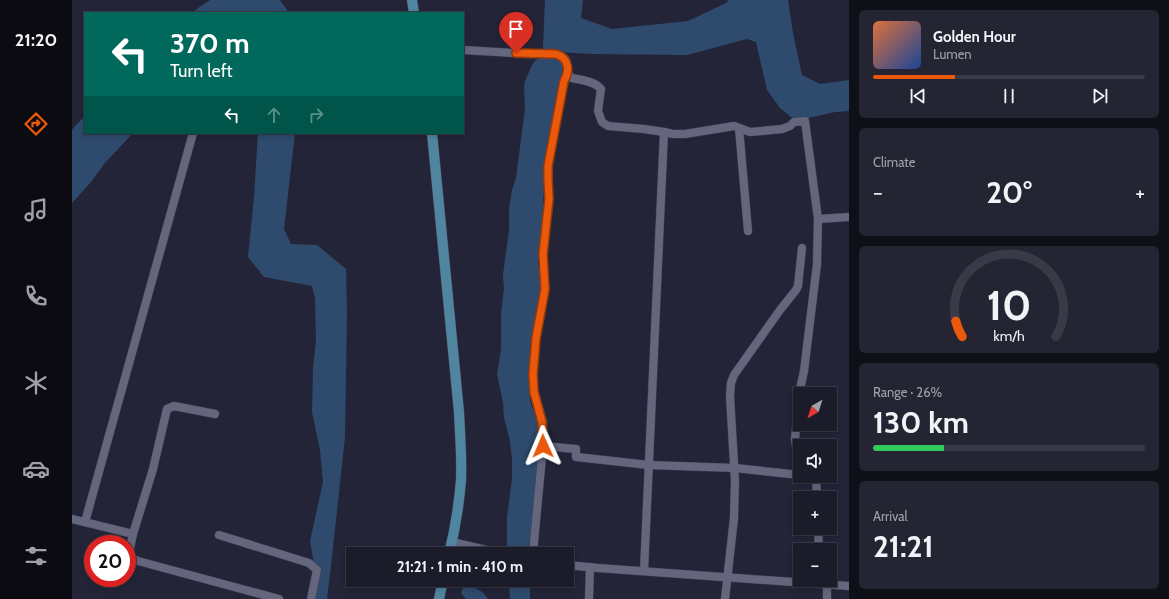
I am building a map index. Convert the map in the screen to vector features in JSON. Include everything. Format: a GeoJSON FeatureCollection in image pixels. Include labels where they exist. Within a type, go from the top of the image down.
{"type":"FeatureCollection","features":[{"type":"Feature","properties":{"kind":"main road"},"geometry":{"type":"LineString","coordinates":[[412,0],[414,12]]}},
{"type":"Feature","properties":{"kind":"main road"},"geometry":{"type":"LineString","coordinates":[[432,134],[460,434],[460,486],[451,547]]}},
{"type":"Feature","properties":{"kind":"main road"},"geometry":{"type":"LineString","coordinates":[[439,599],[442,587]]}},
{"type":"Feature","properties":{"kind":"street"},"geometry":{"type":"LineString","coordinates":[[464,50],[556,54],[562,56],[566,60],[568,73],[572,78],[594,84],[601,89],[598,111],[599,117],[606,125],[673,134],[685,134],[734,126],[750,132],[775,130],[790,126],[794,122],[805,121],[818,219],[816,272],[804,371],[800,389],[795,439]]}},
{"type":"Feature","properties":{"kind":"street"},"geometry":{"type":"LineString","coordinates":[[534,547],[543,446],[542,422],[534,392],[534,362],[536,338],[545,289],[543,254],[549,199],[548,166],[564,81],[568,73]]}},
{"type":"Feature","properties":{"kind":"street"},"geometry":{"type":"LineString","coordinates":[[739,128],[748,231]]}},
{"type":"Feature","properties":{"kind":"street"},"geometry":{"type":"LineString","coordinates":[[644,571],[664,132]]}},
{"type":"Feature","properties":{"kind":"street"},"geometry":{"type":"LineString","coordinates":[[85,522],[194,134]]}},
{"type":"Feature","properties":{"kind":"street"},"geometry":{"type":"LineString","coordinates":[[818,219],[849,217]]}},
{"type":"Feature","properties":{"kind":"street"},"geometry":{"type":"LineString","coordinates":[[725,599],[734,518],[735,468],[730,396],[732,379],[746,356],[796,290],[798,286],[802,248]]}},
{"type":"Feature","properties":{"kind":"street"},"geometry":{"type":"LineString","coordinates":[[215,414],[174,406],[167,409],[153,469],[133,534],[129,553],[132,558],[138,561],[279,599]]}},
{"type":"Feature","properties":{"kind":"street"},"geometry":{"type":"LineString","coordinates":[[543,446],[576,449],[576,457],[649,465],[735,468],[793,474]]}},
{"type":"Feature","properties":{"kind":"street"},"geometry":{"type":"LineString","coordinates":[[72,519],[133,534]]}},
{"type":"Feature","properties":{"kind":"street"},"geometry":{"type":"LineString","coordinates":[[219,535],[309,563],[317,570],[311,599]]}},
{"type":"Feature","properties":{"kind":"street"},"geometry":{"type":"LineString","coordinates":[[452,542],[473,547]]}},
{"type":"Feature","properties":{"kind":"street"},"geometry":{"type":"LineString","coordinates":[[574,566],[793,580]]}},
{"type":"Feature","properties":{"kind":"street"},"geometry":{"type":"LineString","coordinates":[[589,599],[590,567]]}},
{"type":"Feature","properties":{"kind":"street"},"geometry":{"type":"LineString","coordinates":[[837,584],[849,586]]}},
{"type":"Feature","properties":{"kind":"street"},"geometry":{"type":"LineString","coordinates":[[823,587],[827,599]]}},
{"type":"Feature","properties":{"kind":"water"},"geometry":{"type":"Polygon","coordinates":[[[210,0],[280,0],[288,12],[193,12],[210,0]]]}},
{"type":"Feature","properties":{"kind":"water"},"geometry":{"type":"Polygon","coordinates":[[[545,0],[583,0],[581,18],[612,29],[688,21],[726,3],[729,0],[788,0],[802,75],[820,84],[849,80],[849,111],[835,112],[796,121],[780,108],[767,90],[756,42],[747,39],[687,55],[592,54],[558,52],[563,65],[560,89],[545,162],[542,229],[538,263],[542,288],[530,357],[530,400],[540,426],[531,547],[507,547],[507,517],[512,479],[512,459],[497,374],[501,350],[501,313],[504,289],[503,275],[509,230],[509,209],[512,190],[516,178],[525,109],[524,86],[532,65],[541,56],[543,48],[545,0]]]}},
{"type":"Feature","properties":{"kind":"water"},"geometry":{"type":"Polygon","coordinates":[[[84,117],[84,134],[132,134],[104,164],[91,182],[72,203],[72,130],[84,117]]]}},
{"type":"Feature","properties":{"kind":"water"},"geometry":{"type":"Polygon","coordinates":[[[258,134],[295,134],[284,229],[291,244],[317,245],[346,269],[347,313],[345,437],[327,599],[312,599],[316,575],[310,541],[323,482],[320,450],[312,412],[313,369],[316,340],[315,298],[312,286],[264,277],[248,257],[258,134]]]}},
{"type":"Feature","properties":{"kind":"water"},"geometry":{"type":"Polygon","coordinates":[[[463,587],[472,587],[481,591],[488,599],[466,599],[461,593],[463,587]]]}},
{"type":"Feature","properties":{"kind":"water"},"geometry":{"type":"Polygon","coordinates":[[[509,587],[530,587],[530,599],[510,599],[509,587]]]}},
{"type":"Feature","properties":{"kind":"route"},"geometry":{"type":"LineString","coordinates":[[516,53],[560,55],[566,60],[568,73],[564,81],[548,166],[549,199],[543,254],[545,289],[536,338],[533,374],[536,403],[541,416],[543,428],[543,446]]}}]}
